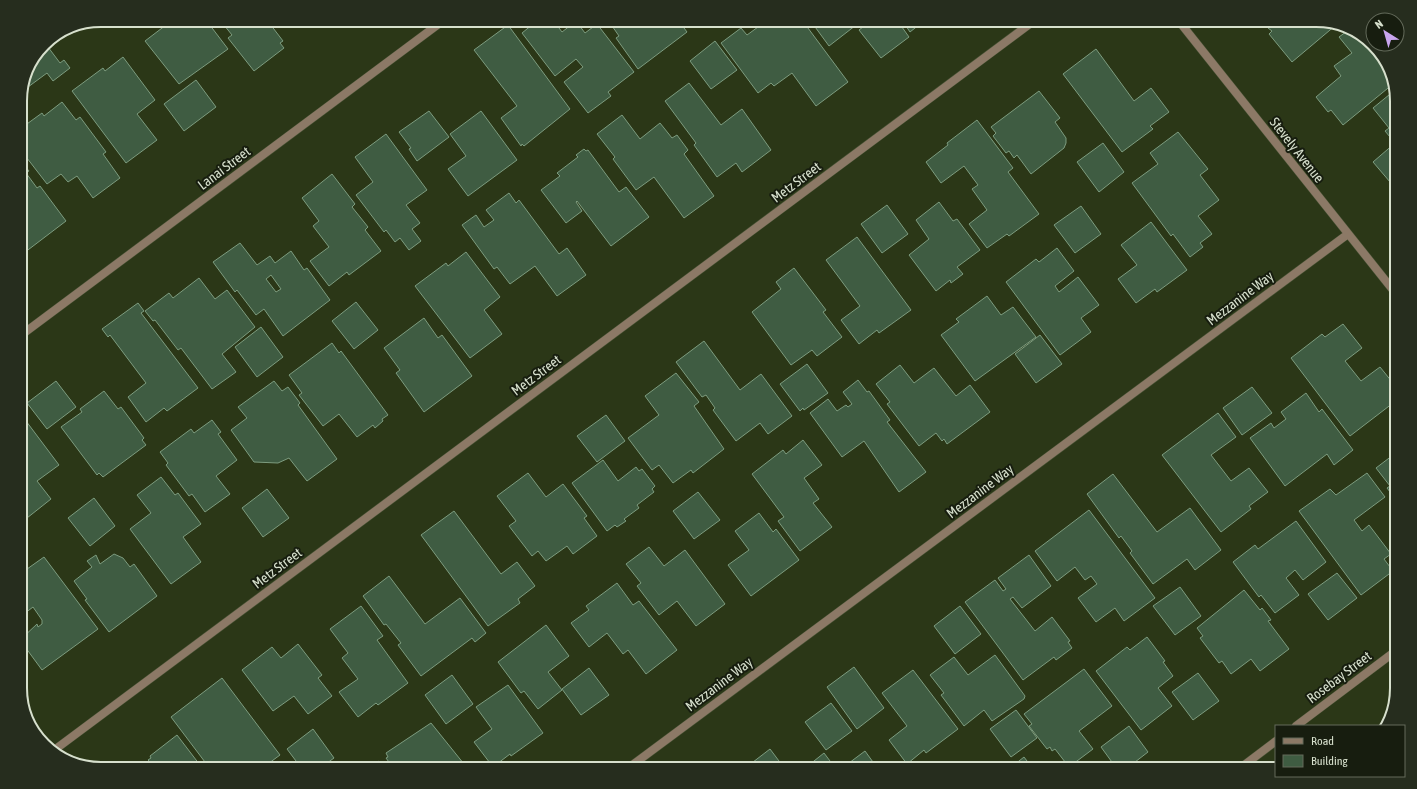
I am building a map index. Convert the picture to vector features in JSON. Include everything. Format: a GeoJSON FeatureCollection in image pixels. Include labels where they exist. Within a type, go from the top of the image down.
{"type":"FeatureCollection","features":[{"type":"Feature","properties":{"kind":"street","name":"Lanai Street"},"geometry":{"type":"LineString","coordinates":[[27,331],[435,27]]}},
{"type":"Feature","properties":{"kind":"street","name":"Metz Street"},"geometry":{"type":"LineString","coordinates":[[57,748],[1026,27]]}},
{"type":"Feature","properties":{"kind":"street","name":"Stevely Avenue"},"geometry":{"type":"LineString","coordinates":[[1184,27],[1390,286]]}},
{"type":"Feature","properties":{"kind":"street","name":"Mezzanine Way"},"geometry":{"type":"LineString","coordinates":[[636,762],[1348,234]]}},
{"type":"Feature","properties":{"kind":"street","name":"Rosebay Street"},"geometry":{"type":"LineString","coordinates":[[1297,725],[1390,655]]}},
{"type":"Feature","properties":{"kind":"street"},"geometry":{"type":"LineString","coordinates":[[1248,762],[1275,742]]}},
{"type":"Feature","properties":{"kind":"building"},"geometry":{"type":"Polygon","coordinates":[[[163,27],[211,27],[228,49],[179,84],[145,41],[163,27]]]}},
{"type":"Feature","properties":{"kind":"building"},"geometry":{"type":"Polygon","coordinates":[[[226,27],[272,27],[283,41],[280,43],[284,48],[254,71],[228,38],[232,35],[226,27]]]}},
{"type":"Feature","properties":{"kind":"building"},"geometry":{"type":"Polygon","coordinates":[[[505,27],[509,27],[570,109],[524,146],[522,144],[521,146],[501,118],[517,106],[474,50],[505,27]]]}},
{"type":"Feature","properties":{"kind":"building"},"geometry":{"type":"Polygon","coordinates":[[[529,27],[558,27],[562,32],[568,27],[580,27],[585,33],[593,27],[599,27],[634,72],[608,92],[611,96],[588,113],[564,82],[583,67],[576,59],[555,76],[522,33],[529,27]]]}},
{"type":"Feature","properties":{"kind":"building"},"geometry":{"type":"Polygon","coordinates":[[[613,27],[683,27],[687,32],[638,69],[616,38],[619,36],[613,27]]]}},
{"type":"Feature","properties":{"kind":"building"},"geometry":{"type":"Polygon","coordinates":[[[758,27],[807,27],[848,82],[816,106],[792,73],[774,86],[771,83],[758,93],[721,43],[741,28],[747,35],[758,27]]]}},
{"type":"Feature","properties":{"kind":"building"},"geometry":{"type":"Polygon","coordinates":[[[815,27],[854,27],[829,46],[815,27]]]}},
{"type":"Feature","properties":{"kind":"building"},"geometry":{"type":"Polygon","coordinates":[[[863,27],[902,27],[909,37],[881,58],[859,30],[863,27]]]}},
{"type":"Feature","properties":{"kind":"building"},"geometry":{"type":"Polygon","coordinates":[[[907,27],[916,27],[910,32],[907,27]]]}},
{"type":"Feature","properties":{"kind":"building"},"geometry":{"type":"Polygon","coordinates":[[[1316,27],[1331,29],[1292,62],[1269,34],[1272,31],[1268,28],[1316,27]]]}},
{"type":"Feature","properties":{"kind":"building"},"geometry":{"type":"Polygon","coordinates":[[[1345,33],[1365,45],[1365,52],[1372,52],[1382,68],[1389,87],[1343,125],[1331,110],[1328,112],[1316,97],[1341,76],[1334,66],[1352,53],[1339,37],[1345,33]]]}},
{"type":"Feature","properties":{"kind":"building"},"geometry":{"type":"Polygon","coordinates":[[[715,41],[737,70],[711,89],[690,61],[715,41]]]}},
{"type":"Feature","properties":{"kind":"building"},"geometry":{"type":"Polygon","coordinates":[[[49,49],[60,63],[64,60],[70,68],[53,81],[47,73],[29,86],[33,72],[39,60],[49,49]]]}},
{"type":"Feature","properties":{"kind":"building"},"geometry":{"type":"Polygon","coordinates":[[[1096,49],[1134,101],[1151,88],[1169,112],[1150,126],[1153,129],[1122,152],[1063,74],[1096,49]]]}},
{"type":"Feature","properties":{"kind":"building"},"geometry":{"type":"Polygon","coordinates":[[[123,57],[155,100],[137,114],[157,140],[126,163],[72,91],[103,68],[105,71],[123,57]]]}},
{"type":"Feature","properties":{"kind":"building"},"geometry":{"type":"Polygon","coordinates":[[[196,80],[216,107],[184,131],[164,104],[196,80]]]}},
{"type":"Feature","properties":{"kind":"building"},"geometry":{"type":"Polygon","coordinates":[[[689,83],[721,125],[742,109],[771,150],[742,172],[736,163],[717,177],[694,145],[696,143],[665,101],[689,83]]]}},
{"type":"Feature","properties":{"kind":"building"},"geometry":{"type":"Polygon","coordinates":[[[1039,91],[1060,118],[1055,122],[1066,138],[1066,143],[1064,148],[1031,174],[1017,155],[1014,158],[1009,151],[1006,153],[993,136],[996,133],[991,127],[1039,91]]]}},
{"type":"Feature","properties":{"kind":"building"},"geometry":{"type":"Polygon","coordinates":[[[1390,94],[1390,137],[1385,131],[1389,128],[1373,108],[1390,94]]]}},
{"type":"Feature","properties":{"kind":"building"},"geometry":{"type":"Polygon","coordinates":[[[62,102],[76,120],[80,117],[106,152],[103,154],[120,178],[93,198],[77,176],[68,182],[61,174],[47,184],[27,158],[27,124],[42,113],[44,116],[62,102]]]}},
{"type":"Feature","properties":{"kind":"building"},"geometry":{"type":"Polygon","coordinates":[[[429,111],[449,137],[417,161],[409,149],[411,148],[399,132],[429,111]]]}},
{"type":"Feature","properties":{"kind":"building"},"geometry":{"type":"Polygon","coordinates":[[[481,111],[517,160],[468,196],[448,169],[466,156],[450,134],[481,111]]]}},
{"type":"Feature","properties":{"kind":"building"},"geometry":{"type":"Polygon","coordinates":[[[622,115],[640,139],[660,123],[672,138],[677,135],[688,150],[684,154],[714,196],[684,218],[654,177],[636,190],[613,159],[615,157],[597,134],[622,115]]]}},
{"type":"Feature","properties":{"kind":"building"},"geometry":{"type":"Polygon","coordinates":[[[977,120],[1013,168],[1008,172],[1039,214],[1009,236],[1007,234],[987,248],[969,224],[987,210],[972,189],[978,185],[964,166],[941,183],[926,162],[948,145],[947,143],[977,120]]]}},
{"type":"Feature","properties":{"kind":"building"},"geometry":{"type":"Polygon","coordinates":[[[1178,132],[1208,169],[1200,175],[1219,200],[1198,216],[1212,234],[1200,243],[1203,247],[1190,257],[1173,234],[1171,236],[1132,183],[1158,164],[1150,153],[1178,132]]]}},
{"type":"Feature","properties":{"kind":"building"},"geometry":{"type":"Polygon","coordinates":[[[386,134],[427,190],[406,205],[420,223],[412,229],[421,241],[409,250],[400,238],[395,242],[386,230],[384,232],[356,195],[373,182],[355,157],[386,134]]]}},
{"type":"Feature","properties":{"kind":"building"},"geometry":{"type":"Polygon","coordinates":[[[1103,143],[1124,172],[1099,192],[1077,162],[1103,143]]]}},
{"type":"Feature","properties":{"kind":"building"},"geometry":{"type":"Polygon","coordinates":[[[1390,147],[1390,182],[1373,162],[1390,147]]]}},
{"type":"Feature","properties":{"kind":"building"},"geometry":{"type":"Polygon","coordinates":[[[584,149],[586,151],[588,150],[619,192],[626,187],[649,217],[611,246],[577,201],[576,202],[582,211],[566,223],[541,190],[560,176],[557,173],[578,157],[576,155],[584,149]]]}},
{"type":"Feature","properties":{"kind":"building"},"geometry":{"type":"Polygon","coordinates":[[[27,174],[37,188],[40,186],[66,221],[27,251],[27,174]]]}},
{"type":"Feature","properties":{"kind":"building"},"geometry":{"type":"Polygon","coordinates":[[[332,174],[355,204],[352,207],[368,227],[365,230],[381,251],[349,275],[347,272],[329,286],[310,261],[329,247],[313,226],[319,221],[302,198],[332,174]]]}},
{"type":"Feature","properties":{"kind":"building"},"geometry":{"type":"Polygon","coordinates":[[[509,193],[516,203],[519,200],[559,254],[567,248],[586,275],[557,296],[535,266],[510,284],[497,267],[494,269],[462,225],[476,215],[484,227],[494,220],[486,210],[509,193]]]}},
{"type":"Feature","properties":{"kind":"building"},"geometry":{"type":"Polygon","coordinates":[[[939,202],[953,221],[957,219],[980,250],[957,267],[963,274],[951,283],[950,280],[936,291],[909,255],[929,239],[916,220],[939,202]]]}},
{"type":"Feature","properties":{"kind":"building"},"geometry":{"type":"Polygon","coordinates":[[[887,205],[908,234],[882,253],[861,224],[887,205]]]}},
{"type":"Feature","properties":{"kind":"building"},"geometry":{"type":"Polygon","coordinates":[[[1081,206],[1101,234],[1075,253],[1054,225],[1081,206]]]}},
{"type":"Feature","properties":{"kind":"building"},"geometry":{"type":"Polygon","coordinates":[[[1151,222],[1187,270],[1157,292],[1155,289],[1136,303],[1118,279],[1137,265],[1121,245],[1151,222]]]}},
{"type":"Feature","properties":{"kind":"building"},"geometry":{"type":"Polygon","coordinates":[[[857,237],[911,310],[879,333],[877,330],[859,344],[841,320],[860,306],[826,260],[857,237]]]}},
{"type":"Feature","properties":{"kind":"building"},"geometry":{"type":"Polygon","coordinates":[[[240,243],[257,265],[270,256],[275,263],[291,251],[304,270],[307,268],[330,300],[283,336],[264,309],[256,315],[237,290],[235,292],[213,262],[240,243]],[[271,275],[266,279],[276,292],[281,289],[271,275]]]}},
{"type":"Feature","properties":{"kind":"building"},"geometry":{"type":"Polygon","coordinates":[[[1057,248],[1074,271],[1055,286],[1059,292],[1078,277],[1099,305],[1081,318],[1091,332],[1060,355],[1006,282],[1036,259],[1039,262],[1057,248]]]}},
{"type":"Feature","properties":{"kind":"building"},"geometry":{"type":"Polygon","coordinates":[[[466,252],[500,297],[484,310],[502,334],[470,358],[415,286],[446,263],[448,266],[466,252]]]}},
{"type":"Feature","properties":{"kind":"building"},"geometry":{"type":"Polygon","coordinates":[[[794,268],[826,310],[823,312],[842,337],[817,356],[812,350],[791,365],[752,312],[781,289],[776,282],[794,268]]]}},
{"type":"Feature","properties":{"kind":"building"},"geometry":{"type":"Polygon","coordinates":[[[199,278],[215,299],[227,290],[255,327],[222,354],[236,372],[212,389],[181,348],[178,350],[155,320],[153,321],[145,311],[169,293],[173,298],[199,278]]]}},
{"type":"Feature","properties":{"kind":"building"},"geometry":{"type":"Polygon","coordinates":[[[987,296],[1001,315],[1013,307],[1036,337],[975,381],[941,335],[959,322],[956,319],[987,296]]]}},
{"type":"Feature","properties":{"kind":"building"},"geometry":{"type":"Polygon","coordinates":[[[356,302],[378,330],[354,349],[332,321],[356,302]]]}},
{"type":"Feature","properties":{"kind":"building"},"geometry":{"type":"Polygon","coordinates":[[[138,303],[144,311],[141,313],[198,388],[167,411],[164,408],[146,422],[128,397],[146,383],[110,335],[108,337],[102,329],[138,303]]]}},
{"type":"Feature","properties":{"kind":"building"},"geometry":{"type":"Polygon","coordinates":[[[424,318],[438,338],[442,335],[472,376],[424,412],[396,373],[400,370],[384,348],[424,318]]]}},
{"type":"Feature","properties":{"kind":"building"},"geometry":{"type":"Polygon","coordinates":[[[1343,324],[1362,348],[1345,361],[1361,381],[1380,367],[1390,379],[1390,405],[1350,436],[1291,358],[1322,334],[1325,337],[1343,324]]]}},
{"type":"Feature","properties":{"kind":"building"},"geometry":{"type":"Polygon","coordinates":[[[261,327],[283,357],[257,377],[235,347],[261,327]]]}},
{"type":"Feature","properties":{"kind":"building"},"geometry":{"type":"Polygon","coordinates":[[[1040,335],[1062,364],[1036,383],[1015,354],[1040,335]]]}},
{"type":"Feature","properties":{"kind":"building"},"geometry":{"type":"Polygon","coordinates":[[[704,341],[740,390],[761,374],[792,416],[768,434],[760,423],[736,441],[713,410],[715,408],[706,395],[702,397],[676,362],[704,341]]]}},
{"type":"Feature","properties":{"kind":"building"},"geometry":{"type":"Polygon","coordinates":[[[332,343],[339,353],[341,351],[388,415],[382,419],[383,421],[375,428],[373,425],[357,437],[339,414],[323,426],[299,395],[302,393],[289,375],[332,343]]]}},
{"type":"Feature","properties":{"kind":"building"},"geometry":{"type":"Polygon","coordinates":[[[807,364],[828,393],[804,410],[803,408],[800,411],[780,384],[807,364]]]}},
{"type":"Feature","properties":{"kind":"building"},"geometry":{"type":"Polygon","coordinates":[[[900,365],[914,383],[934,368],[956,396],[970,385],[990,412],[947,444],[944,439],[942,441],[936,433],[919,446],[887,404],[890,402],[876,384],[900,365]]]}},
{"type":"Feature","properties":{"kind":"building"},"geometry":{"type":"Polygon","coordinates":[[[676,373],[699,402],[694,406],[724,449],[693,473],[691,470],[673,483],[659,465],[652,470],[628,438],[659,415],[645,396],[676,373]]]}},
{"type":"Feature","properties":{"kind":"building"},"geometry":{"type":"Polygon","coordinates":[[[858,380],[867,392],[869,391],[890,420],[887,422],[926,472],[899,492],[864,441],[842,457],[810,413],[828,399],[837,411],[846,405],[848,407],[852,404],[843,392],[858,380]]]}},
{"type":"Feature","properties":{"kind":"building"},"geometry":{"type":"Polygon","coordinates":[[[56,381],[76,407],[47,429],[27,403],[56,381]]]}},
{"type":"Feature","properties":{"kind":"building"},"geometry":{"type":"Polygon","coordinates":[[[274,381],[282,391],[288,387],[300,403],[298,405],[337,459],[307,481],[289,458],[278,463],[254,462],[231,430],[247,418],[238,407],[274,381]]]}},
{"type":"Feature","properties":{"kind":"building"},"geometry":{"type":"Polygon","coordinates":[[[1252,387],[1272,413],[1242,435],[1223,408],[1252,387]]]}},
{"type":"Feature","properties":{"kind":"building"},"geometry":{"type":"Polygon","coordinates":[[[104,391],[118,409],[121,407],[144,438],[142,440],[146,445],[103,477],[99,473],[97,475],[61,427],[82,412],[80,409],[104,391]]]}},
{"type":"Feature","properties":{"kind":"building"},"geometry":{"type":"Polygon","coordinates":[[[1306,393],[1319,412],[1322,409],[1353,450],[1334,465],[1327,454],[1285,486],[1250,438],[1271,423],[1274,428],[1286,419],[1281,412],[1306,393]]]}},
{"type":"Feature","properties":{"kind":"building"},"geometry":{"type":"Polygon","coordinates":[[[1218,413],[1236,437],[1211,455],[1231,481],[1249,468],[1268,492],[1249,506],[1251,509],[1221,532],[1162,455],[1218,413]]]}},
{"type":"Feature","properties":{"kind":"building"},"geometry":{"type":"Polygon","coordinates":[[[606,415],[625,441],[597,462],[577,436],[606,415]]]}},
{"type":"Feature","properties":{"kind":"building"},"geometry":{"type":"Polygon","coordinates":[[[212,420],[221,432],[218,434],[237,460],[216,476],[230,494],[205,512],[192,494],[189,496],[166,465],[168,463],[160,452],[191,429],[194,433],[212,420]]]}},
{"type":"Feature","properties":{"kind":"building"},"geometry":{"type":"Polygon","coordinates":[[[27,422],[59,465],[37,481],[51,499],[27,518],[27,422]]]}},
{"type":"Feature","properties":{"kind":"building"},"geometry":{"type":"Polygon","coordinates":[[[803,440],[822,465],[804,478],[819,499],[813,503],[832,527],[800,551],[778,521],[784,517],[752,474],[783,450],[786,454],[803,440]]]}},
{"type":"Feature","properties":{"kind":"building"},"geometry":{"type":"Polygon","coordinates":[[[1390,457],[1390,486],[1376,468],[1390,457]]]}},
{"type":"Feature","properties":{"kind":"building"},"geometry":{"type":"Polygon","coordinates":[[[603,460],[618,481],[636,467],[639,471],[642,469],[655,486],[652,489],[654,492],[637,505],[639,508],[624,519],[626,521],[617,527],[615,525],[607,531],[572,483],[603,460]]]}},
{"type":"Feature","properties":{"kind":"building"},"geometry":{"type":"Polygon","coordinates":[[[528,473],[546,497],[563,484],[587,516],[584,518],[597,536],[573,554],[567,546],[546,561],[538,551],[532,556],[509,526],[516,521],[497,496],[528,473]]]}},
{"type":"Feature","properties":{"kind":"building"},"geometry":{"type":"Polygon","coordinates":[[[1367,473],[1385,497],[1354,520],[1362,531],[1369,525],[1390,553],[1390,555],[1384,559],[1390,567],[1390,573],[1361,595],[1299,511],[1330,489],[1336,495],[1367,473]]]}},
{"type":"Feature","properties":{"kind":"building"},"geometry":{"type":"Polygon","coordinates":[[[1113,474],[1157,532],[1190,508],[1221,550],[1195,570],[1187,559],[1153,584],[1130,553],[1132,551],[1121,536],[1119,538],[1087,494],[1113,474]]]}},
{"type":"Feature","properties":{"kind":"building"},"geometry":{"type":"Polygon","coordinates":[[[161,477],[175,495],[178,493],[201,524],[183,537],[201,562],[171,584],[130,529],[151,513],[137,495],[161,477]]]}},
{"type":"Feature","properties":{"kind":"building"},"geometry":{"type":"Polygon","coordinates":[[[267,489],[289,518],[263,537],[242,508],[267,489]]]}},
{"type":"Feature","properties":{"kind":"building"},"geometry":{"type":"Polygon","coordinates":[[[698,492],[720,520],[694,539],[673,511],[698,492]]]}},
{"type":"Feature","properties":{"kind":"building"},"geometry":{"type":"Polygon","coordinates":[[[94,498],[115,526],[90,546],[68,518],[94,498]]]}},
{"type":"Feature","properties":{"kind":"building"},"geometry":{"type":"Polygon","coordinates":[[[1089,510],[1155,598],[1124,621],[1115,608],[1096,622],[1078,598],[1097,584],[1091,576],[1085,580],[1075,567],[1057,581],[1035,551],[1089,510]]]}},
{"type":"Feature","properties":{"kind":"building"},"geometry":{"type":"Polygon","coordinates":[[[454,511],[501,574],[517,562],[535,586],[518,599],[520,603],[488,626],[421,535],[454,511]]]}},
{"type":"Feature","properties":{"kind":"building"},"geometry":{"type":"Polygon","coordinates":[[[759,513],[773,532],[776,529],[799,560],[751,596],[728,565],[749,550],[735,531],[759,513]]]}},
{"type":"Feature","properties":{"kind":"building"},"geometry":{"type":"Polygon","coordinates":[[[1296,521],[1326,562],[1303,580],[1295,570],[1286,578],[1299,595],[1275,613],[1261,595],[1259,597],[1233,562],[1255,545],[1258,549],[1296,521]]]}},
{"type":"Feature","properties":{"kind":"building"},"geometry":{"type":"Polygon","coordinates":[[[649,547],[664,566],[685,550],[725,604],[696,626],[677,601],[659,615],[637,586],[641,583],[626,564],[649,547]]]}},
{"type":"Feature","properties":{"kind":"building"},"geometry":{"type":"Polygon","coordinates":[[[114,554],[123,558],[130,567],[134,564],[157,596],[109,632],[85,600],[87,599],[74,581],[92,567],[87,561],[96,555],[100,564],[114,554]]]}},
{"type":"Feature","properties":{"kind":"building"},"geometry":{"type":"Polygon","coordinates":[[[1029,555],[1051,586],[1022,608],[1013,597],[1010,599],[1035,631],[1052,617],[1070,641],[1068,642],[1072,648],[1056,660],[1054,657],[1023,680],[965,602],[995,580],[1003,591],[1006,589],[998,578],[1029,555]]]}},
{"type":"Feature","properties":{"kind":"building"},"geometry":{"type":"Polygon","coordinates":[[[44,557],[98,629],[42,670],[27,650],[27,633],[37,624],[38,627],[42,624],[42,620],[33,607],[27,612],[27,569],[44,557]]]}},
{"type":"Feature","properties":{"kind":"building"},"geometry":{"type":"Polygon","coordinates":[[[1337,573],[1357,598],[1328,620],[1308,594],[1337,573]]]}},
{"type":"Feature","properties":{"kind":"building"},"geometry":{"type":"Polygon","coordinates":[[[389,576],[425,624],[460,598],[486,633],[475,642],[472,638],[421,676],[398,645],[401,643],[386,624],[384,625],[363,596],[389,576]]]}},
{"type":"Feature","properties":{"kind":"building"},"geometry":{"type":"Polygon","coordinates":[[[617,583],[633,605],[639,601],[677,650],[646,674],[628,650],[623,654],[607,633],[589,647],[571,623],[589,610],[586,606],[617,583]]]}},
{"type":"Feature","properties":{"kind":"building"},"geometry":{"type":"Polygon","coordinates":[[[1180,587],[1201,616],[1175,635],[1153,606],[1180,587]]]}},
{"type":"Feature","properties":{"kind":"building"},"geometry":{"type":"Polygon","coordinates":[[[1244,590],[1260,610],[1262,608],[1271,620],[1268,621],[1289,649],[1260,671],[1251,659],[1231,674],[1222,661],[1219,663],[1200,638],[1203,636],[1197,628],[1244,590]]]}},
{"type":"Feature","properties":{"kind":"building"},"geometry":{"type":"Polygon","coordinates":[[[361,606],[383,636],[377,640],[408,683],[378,705],[376,703],[358,717],[339,692],[358,679],[342,658],[348,653],[330,629],[361,606]]]}},
{"type":"Feature","properties":{"kind":"building"},"geometry":{"type":"Polygon","coordinates":[[[960,606],[981,634],[955,654],[934,626],[960,606]]]}},
{"type":"Feature","properties":{"kind":"building"},"geometry":{"type":"Polygon","coordinates":[[[546,625],[569,656],[548,672],[562,690],[538,709],[524,691],[521,693],[498,662],[546,625]]]}},
{"type":"Feature","properties":{"kind":"building"},"geometry":{"type":"Polygon","coordinates":[[[1147,637],[1165,661],[1163,662],[1173,676],[1158,688],[1172,706],[1141,730],[1096,671],[1127,647],[1130,650],[1147,637]]]}},
{"type":"Feature","properties":{"kind":"building"},"geometry":{"type":"Polygon","coordinates":[[[298,644],[322,675],[318,678],[332,696],[308,714],[294,696],[273,711],[242,670],[272,647],[281,658],[298,644]]]}},
{"type":"Feature","properties":{"kind":"building"},"geometry":{"type":"Polygon","coordinates":[[[995,655],[1025,696],[1024,699],[992,721],[984,710],[964,726],[941,695],[944,693],[930,675],[954,657],[968,675],[995,655]]]}},
{"type":"Feature","properties":{"kind":"building"},"geometry":{"type":"Polygon","coordinates":[[[854,667],[884,708],[857,729],[827,687],[854,667]]]}},
{"type":"Feature","properties":{"kind":"building"},"geometry":{"type":"Polygon","coordinates":[[[589,668],[609,695],[581,715],[562,689],[589,668]]]}},
{"type":"Feature","properties":{"kind":"building"},"geometry":{"type":"Polygon","coordinates":[[[1084,669],[1112,706],[1079,731],[1093,749],[1076,762],[1065,762],[1055,749],[1052,751],[1050,747],[1047,749],[1029,726],[1032,724],[1024,714],[1084,669]]]}},
{"type":"Feature","properties":{"kind":"building"},"geometry":{"type":"Polygon","coordinates":[[[913,670],[958,729],[926,753],[924,750],[909,762],[906,762],[889,740],[907,726],[882,693],[913,670]]]}},
{"type":"Feature","properties":{"kind":"building"},"geometry":{"type":"Polygon","coordinates":[[[1198,673],[1219,701],[1193,720],[1172,692],[1198,673]]]}},
{"type":"Feature","properties":{"kind":"building"},"geometry":{"type":"Polygon","coordinates":[[[452,675],[473,704],[446,724],[425,695],[452,675]]]}},
{"type":"Feature","properties":{"kind":"building"},"geometry":{"type":"Polygon","coordinates":[[[222,678],[280,755],[270,762],[205,762],[171,717],[222,678]]]}},
{"type":"Feature","properties":{"kind":"building"},"geometry":{"type":"Polygon","coordinates":[[[508,685],[543,733],[511,756],[510,754],[500,762],[489,762],[474,742],[492,729],[476,707],[508,685]]]}},
{"type":"Feature","properties":{"kind":"building"},"geometry":{"type":"Polygon","coordinates":[[[831,703],[852,731],[826,750],[805,722],[831,703]]]}},
{"type":"Feature","properties":{"kind":"building"},"geometry":{"type":"Polygon","coordinates":[[[1016,710],[1037,738],[1011,757],[990,729],[1016,710]]]}},
{"type":"Feature","properties":{"kind":"building"},"geometry":{"type":"Polygon","coordinates":[[[431,723],[462,762],[389,762],[386,758],[388,757],[386,753],[431,723]]]}},
{"type":"Feature","properties":{"kind":"building"},"geometry":{"type":"Polygon","coordinates":[[[1129,726],[1148,752],[1135,762],[1112,762],[1101,747],[1129,726]]]}},
{"type":"Feature","properties":{"kind":"building"},"geometry":{"type":"Polygon","coordinates":[[[313,729],[334,758],[329,762],[297,762],[287,749],[313,729]]]}},
{"type":"Feature","properties":{"kind":"building"},"geometry":{"type":"Polygon","coordinates":[[[177,735],[198,762],[148,762],[151,758],[150,756],[177,735]]]}},
{"type":"Feature","properties":{"kind":"building"},"geometry":{"type":"Polygon","coordinates":[[[770,749],[780,762],[753,762],[770,749]]]}},
{"type":"Feature","properties":{"kind":"building"},"geometry":{"type":"Polygon","coordinates":[[[865,751],[873,762],[850,762],[865,751]]]}},
{"type":"Feature","properties":{"kind":"building"},"geometry":{"type":"Polygon","coordinates":[[[824,753],[831,762],[813,762],[824,753]]]}},
{"type":"Feature","properties":{"kind":"building"},"geometry":{"type":"Polygon","coordinates":[[[1024,757],[1028,762],[1018,762],[1024,757]]]}}]}
